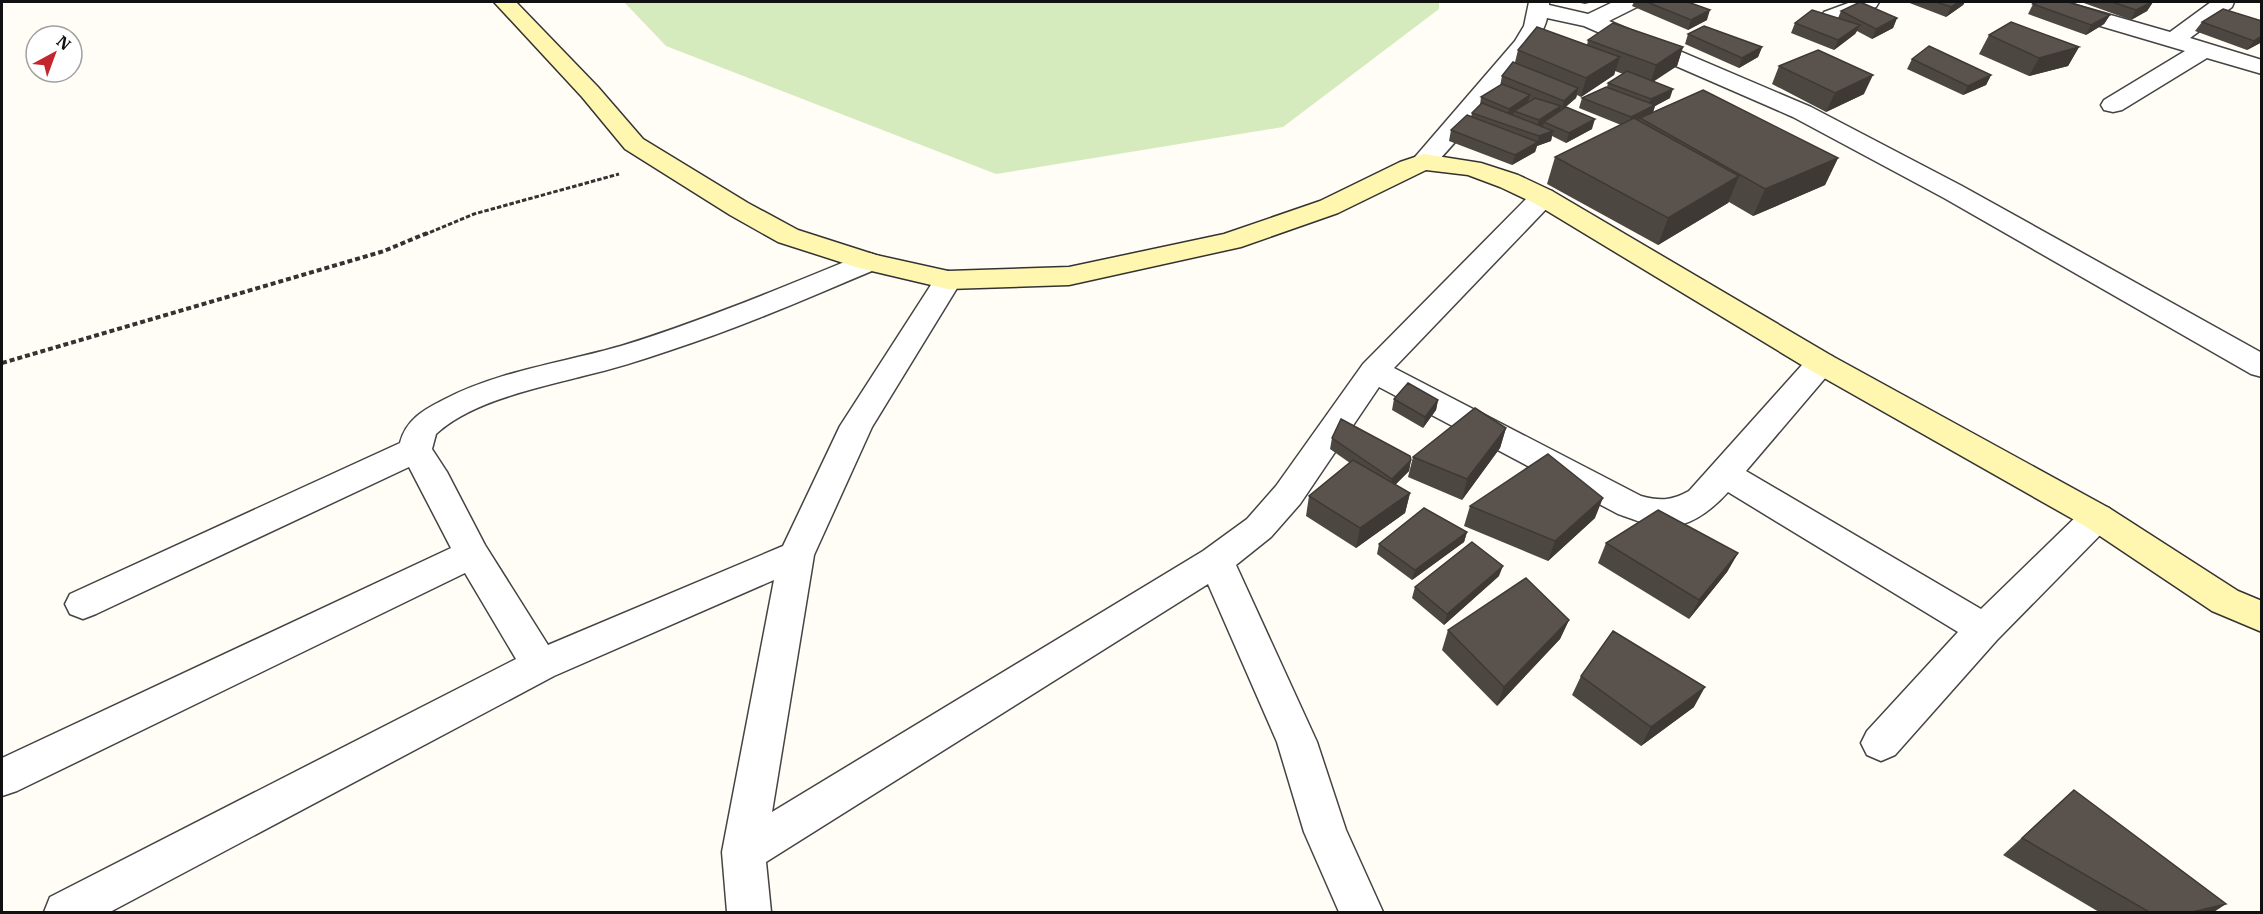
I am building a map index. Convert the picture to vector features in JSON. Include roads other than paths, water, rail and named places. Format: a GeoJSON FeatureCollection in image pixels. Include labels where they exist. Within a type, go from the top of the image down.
{"type":"FeatureCollection","features":[{"type":"Feature","properties":{"kind":"main road"},"geometry":{"type":"LineString","coordinates":[[504,2],[590,93],[634,144],[739,209],[788,236],[869,262],[948,280],[1069,276],[1231,241],[1329,207],[1409,167],[1424,162],[1472,168],[1509,181],[1543,197],[1821,363],[2097,517],[2225,601],[2262,617]]}},
{"type":"Feature","properties":{"kind":"street"},"geometry":{"type":"LineString","coordinates":[[1591,21],[1629,2]]}},
{"type":"Feature","properties":{"kind":"street"},"geometry":{"type":"LineString","coordinates":[[1832,17],[1868,2]]}},
{"type":"Feature","properties":{"kind":"street"},"geometry":{"type":"LineString","coordinates":[[2044,2],[2262,67]]}},
{"type":"Feature","properties":{"kind":"street"},"geometry":{"type":"LineString","coordinates":[[2174,40],[2224,2]]}},
{"type":"Feature","properties":{"kind":"street"},"geometry":{"type":"LineString","coordinates":[[1424,162],[1526,44],[1535,26],[1539,5],[1591,21],[1735,82],[1866,145],[2262,367]]}},
{"type":"Feature","properties":{"kind":"street"},"geometry":{"type":"LineString","coordinates":[[2113,105],[2205,49]]}},
{"type":"Feature","properties":{"kind":"street"},"geometry":{"type":"LineString","coordinates":[[744,852],[1216,561],[1259,528],[1288,495],[1374,370],[1543,197]]}},
{"type":"Feature","properties":{"kind":"street"},"geometry":{"type":"LineString","coordinates":[[540,665],[472,554],[430,472],[415,450],[417,435],[430,421],[499,390],[632,353],[731,320],[869,262]]}},
{"type":"Feature","properties":{"kind":"street"},"geometry":{"type":"LineString","coordinates":[[749,912],[744,852],[796,555],[856,426],[948,280]]}},
{"type":"Feature","properties":{"kind":"street"},"geometry":{"type":"LineString","coordinates":[[1374,370],[1585,484],[1630,505],[1660,514],[1684,510],[1701,500],[1821,363]]}},
{"type":"Feature","properties":{"kind":"street"},"geometry":{"type":"LineString","coordinates":[[83,603],[415,450]]}},
{"type":"Feature","properties":{"kind":"street"},"geometry":{"type":"LineString","coordinates":[[1724,474],[1984,629]]}},
{"type":"Feature","properties":{"kind":"street"},"geometry":{"type":"LineString","coordinates":[[1881,743],[1984,629],[2097,517]]}},
{"type":"Feature","properties":{"kind":"street"},"geometry":{"type":"LineString","coordinates":[[2,778],[472,554]]}},
{"type":"Feature","properties":{"kind":"street"},"geometry":{"type":"LineString","coordinates":[[66,912],[540,665],[796,555]]}},
{"type":"Feature","properties":{"kind":"street"},"geometry":{"type":"LineString","coordinates":[[1216,561],[1297,742],[1325,832],[1361,912]]}}]}
